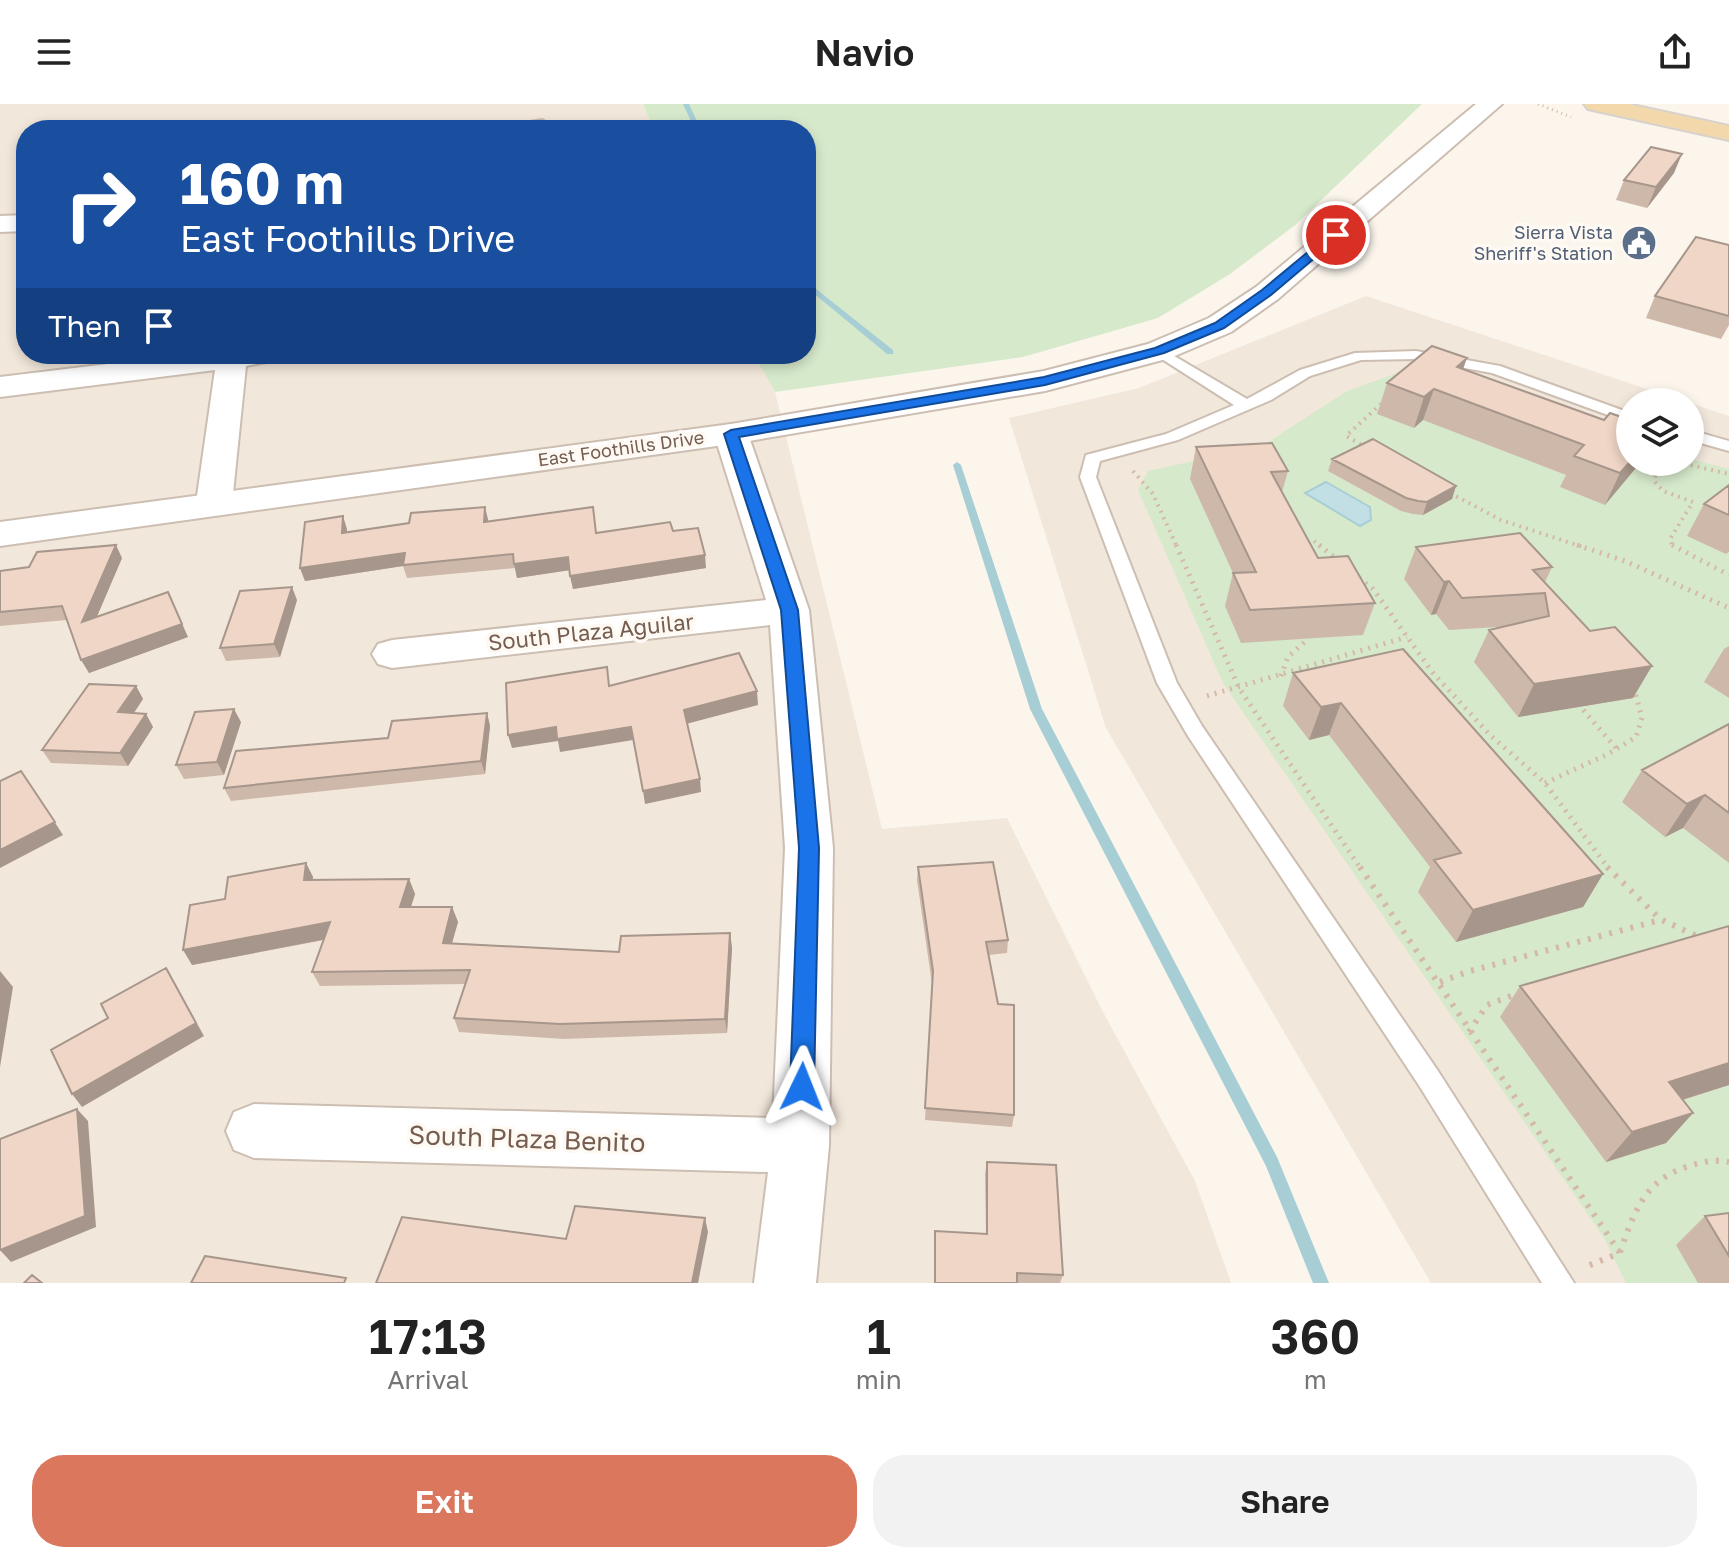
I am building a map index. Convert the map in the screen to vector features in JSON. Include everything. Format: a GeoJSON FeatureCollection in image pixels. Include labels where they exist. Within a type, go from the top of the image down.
{"type":"FeatureCollection","features":[{"type":"Feature","properties":{"kind":"main road"},"geometry":{"type":"LineString","coordinates":[[1596,104],[1729,133]]}},
{"type":"Feature","properties":{"kind":"main road"},"geometry":{"type":"LineString","coordinates":[[1656,104],[1729,120]]}},
{"type":"Feature","properties":{"kind":"street","name":"East Foothills Drive"},"geometry":{"type":"LineString","coordinates":[[0,534],[731,434],[1045,381],[1159,351],[1220,325],[1267,293],[1490,104]]}},
{"type":"Feature","properties":{"kind":"street"},"geometry":{"type":"LineString","coordinates":[[0,387],[172,364]]}},
{"type":"Feature","properties":{"kind":"street"},"geometry":{"type":"LineString","coordinates":[[214,503],[231,364]]}},
{"type":"Feature","properties":{"kind":"street"},"geometry":{"type":"LineString","coordinates":[[731,434],[789,610],[809,848],[800,1146],[785,1283]]}},
{"type":"Feature","properties":{"kind":"street","name":"South Plaza Aguilar"},"geometry":{"type":"LineString","coordinates":[[392,654],[789,610]]}},
{"type":"Feature","properties":{"kind":"street","name":"South Plaza Benito"},"geometry":{"type":"LineString","coordinates":[[254,1131],[800,1146]]}},
{"type":"Feature","properties":{"kind":"lane"},"geometry":{"type":"LineString","coordinates":[[1159,351],[1247,406]]}},
{"type":"Feature","properties":{"kind":"lane"},"geometry":{"type":"LineString","coordinates":[[1558,1281],[1429,1079],[1167,683],[1088,477],[1092,458],[1172,437],[1247,406],[1305,373],[1360,356],[1416,355],[1495,369],[1616,413]]}},
{"type":"Feature","properties":{"kind":"lane"},"geometry":{"type":"LineString","coordinates":[[1704,439],[1729,446]]}},
{"type":"Feature","properties":{"kind":"path"},"geometry":{"type":"LineString","coordinates":[[1374,452],[1346,436],[1416,371],[1416,355]]}},
{"type":"Feature","properties":{"kind":"path"},"geometry":{"type":"LineString","coordinates":[[1116,452],[1153,494],[1239,688],[1620,1253]]}},
{"type":"Feature","properties":{"kind":"path"},"geometry":{"type":"LineString","coordinates":[[1704,468],[1729,474]]}},
{"type":"Feature","properties":{"kind":"path"},"geometry":{"type":"LineString","coordinates":[[1655,476],[1654,481],[1663,491],[1693,502],[1670,539],[1673,548],[1729,575]]}},
{"type":"Feature","properties":{"kind":"path"},"geometry":{"type":"LineString","coordinates":[[1445,490],[1501,520],[1625,561],[1729,608]]}},
{"type":"Feature","properties":{"kind":"path"},"geometry":{"type":"LineString","coordinates":[[1314,541],[1373,589],[1433,673],[1490,735],[1545,783],[1600,860],[1660,919],[1713,944]]}},
{"type":"Feature","properties":{"kind":"path"},"geometry":{"type":"LineString","coordinates":[[1179,703],[1280,677],[1407,637]]}},
{"type":"Feature","properties":{"kind":"path"},"geometry":{"type":"LineString","coordinates":[[1280,677],[1288,657],[1308,639]]}},
{"type":"Feature","properties":{"kind":"path"},"geometry":{"type":"LineString","coordinates":[[1545,783],[1635,739],[1642,722],[1638,698],[1625,678]]}},
{"type":"Feature","properties":{"kind":"path"},"geometry":{"type":"LineString","coordinates":[[1570,694],[1616,748]]}},
{"type":"Feature","properties":{"kind":"path"},"geometry":{"type":"LineString","coordinates":[[1440,982],[1660,919]]}},
{"type":"Feature","properties":{"kind":"path"},"geometry":{"type":"LineString","coordinates":[[1469,1032],[1487,1005],[1524,992]]}},
{"type":"Feature","properties":{"kind":"path"},"geometry":{"type":"LineString","coordinates":[[1558,1281],[1620,1253],[1634,1213],[1651,1183],[1681,1168],[1716,1158],[1729,1162]]}},
{"type":"Feature","properties":{"kind":"shaded area"},"geometry":{"type":"Polygon","coordinates":[[[0,104],[643,104],[650,120],[16,120],[16,364],[759,364],[775,392],[882,829],[1007,818],[1103,1012],[1195,1181],[1231,1283],[0,1283],[0,104]]]}},
{"type":"Feature","properties":{"kind":"shaded area"},"geometry":{"type":"Polygon","coordinates":[[[1366,296],[1644,388],[1616,388],[1616,476],[1704,476],[1704,408],[1729,416],[1729,1283],[1431,1283],[1106,728],[1009,418],[1139,388],[1366,296]]]}},
{"type":"Feature","properties":{"kind":"green space"},"geometry":{"type":"Polygon","coordinates":[[[643,104],[1422,104],[1294,226],[1230,274],[1158,318],[1023,357],[775,392],[759,364],[816,364],[816,120],[650,120],[643,104]]]}},
{"type":"Feature","properties":{"kind":"green space"},"geometry":{"type":"Polygon","coordinates":[[[1400,372],[1449,375],[1616,455],[1616,476],[1704,476],[1704,463],[1729,469],[1729,1283],[1626,1283],[1604,1238],[1223,683],[1138,490],[1148,471],[1262,446],[1347,391],[1400,372]]]}},
{"type":"Feature","properties":{"kind":"water"},"geometry":{"type":"Polygon","coordinates":[[[1326,482],[1370,507],[1371,520],[1360,526],[1305,493],[1326,482]]]}},
{"type":"Feature","properties":{"kind":"building"},"geometry":{"type":"Polygon","coordinates":[[[1651,147],[1682,154],[1656,187],[1624,180],[1651,147]]]}},
{"type":"Feature","properties":{"kind":"building"},"geometry":{"type":"Polygon","coordinates":[[[1696,237],[1729,245],[1729,316],[1655,296],[1696,237]]]}},
{"type":"Feature","properties":{"kind":"building"},"geometry":{"type":"Polygon","coordinates":[[[1432,346],[1467,358],[1457,367],[1604,420],[1610,413],[1616,415],[1616,472],[1574,456],[1584,445],[1434,389],[1424,397],[1387,383],[1432,346]]]}},
{"type":"Feature","properties":{"kind":"building"},"geometry":{"type":"Polygon","coordinates":[[[1373,439],[1456,486],[1427,502],[1418,501],[1406,498],[1332,459],[1373,439]]]}},
{"type":"Feature","properties":{"kind":"building"},"geometry":{"type":"Polygon","coordinates":[[[1272,443],[1288,471],[1271,472],[1318,558],[1348,556],[1375,603],[1250,610],[1233,573],[1256,572],[1196,447],[1272,443]]]}},
{"type":"Feature","properties":{"kind":"building"},"geometry":{"type":"Polygon","coordinates":[[[1729,485],[1729,515],[1704,504],[1729,485]]]}},
{"type":"Feature","properties":{"kind":"building"},"geometry":{"type":"Polygon","coordinates":[[[485,507],[484,522],[593,507],[596,533],[670,522],[673,531],[698,528],[705,555],[570,576],[568,557],[514,564],[513,554],[403,565],[405,553],[300,568],[305,522],[343,516],[342,533],[409,523],[411,513],[485,507]]]}},
{"type":"Feature","properties":{"kind":"building"},"geometry":{"type":"Polygon","coordinates":[[[1520,533],[1552,567],[1533,570],[1590,631],[1615,627],[1652,666],[1534,684],[1489,630],[1549,616],[1545,593],[1462,598],[1449,581],[1444,582],[1416,547],[1520,533]]]}},
{"type":"Feature","properties":{"kind":"building"},"geometry":{"type":"Polygon","coordinates":[[[116,545],[82,622],[168,592],[182,624],[81,660],[62,606],[0,612],[0,571],[29,567],[37,552],[116,545]]]}},
{"type":"Feature","properties":{"kind":"building"},"geometry":{"type":"Polygon","coordinates":[[[292,587],[274,644],[220,648],[240,591],[292,587]]]}},
{"type":"Feature","properties":{"kind":"building"},"geometry":{"type":"Polygon","coordinates":[[[1403,649],[1603,874],[1473,910],[1434,860],[1461,853],[1341,703],[1321,707],[1293,673],[1403,649]]]}},
{"type":"Feature","properties":{"kind":"building"},"geometry":{"type":"Polygon","coordinates":[[[739,653],[757,691],[684,710],[700,779],[643,791],[631,727],[557,739],[556,727],[508,735],[506,683],[607,667],[609,686],[739,653]]]}},
{"type":"Feature","properties":{"kind":"building"},"geometry":{"type":"Polygon","coordinates":[[[89,684],[136,686],[118,712],[146,714],[120,753],[42,750],[89,684]]]}},
{"type":"Feature","properties":{"kind":"building"},"geometry":{"type":"Polygon","coordinates":[[[234,709],[217,762],[176,765],[195,712],[234,709]]]}},
{"type":"Feature","properties":{"kind":"building"},"geometry":{"type":"Polygon","coordinates":[[[487,713],[481,761],[224,788],[236,751],[388,738],[392,721],[487,713]]]}},
{"type":"Feature","properties":{"kind":"building"},"geometry":{"type":"Polygon","coordinates":[[[1729,724],[1729,813],[1705,795],[1687,804],[1642,770],[1729,724]]]}},
{"type":"Feature","properties":{"kind":"building"},"geometry":{"type":"Polygon","coordinates":[[[21,771],[55,822],[0,850],[0,781],[21,771]]]}},
{"type":"Feature","properties":{"kind":"building"},"geometry":{"type":"Polygon","coordinates":[[[993,862],[1008,940],[986,942],[998,1004],[1014,1005],[1014,1115],[925,1108],[933,971],[918,867],[993,862]]]}},
{"type":"Feature","properties":{"kind":"building"},"geometry":{"type":"Polygon","coordinates":[[[306,863],[304,880],[409,879],[400,907],[452,907],[443,943],[619,952],[621,936],[730,933],[725,1019],[560,1024],[454,1018],[470,970],[312,972],[330,922],[183,950],[190,905],[225,899],[228,877],[306,863]]]}},
{"type":"Feature","properties":{"kind":"building"},"geometry":{"type":"Polygon","coordinates":[[[1729,926],[1729,1063],[1669,1082],[1693,1113],[1632,1132],[1520,986],[1729,926]]]}},
{"type":"Feature","properties":{"kind":"building"},"geometry":{"type":"Polygon","coordinates":[[[166,968],[196,1023],[72,1094],[51,1050],[108,1018],[101,1004],[166,968]]]}},
{"type":"Feature","properties":{"kind":"building"},"geometry":{"type":"Polygon","coordinates":[[[77,1109],[85,1216],[0,1250],[0,1139],[77,1109]]]}},
{"type":"Feature","properties":{"kind":"building"},"geometry":{"type":"Polygon","coordinates":[[[987,1162],[1056,1165],[1063,1275],[1017,1273],[1017,1283],[935,1283],[935,1231],[987,1234],[987,1162]]]}},
{"type":"Feature","properties":{"kind":"building"},"geometry":{"type":"Polygon","coordinates":[[[575,1206],[705,1218],[692,1283],[376,1283],[402,1217],[566,1239],[575,1206]]]}},
{"type":"Feature","properties":{"kind":"building"},"geometry":{"type":"Polygon","coordinates":[[[1729,1213],[1729,1256],[1705,1216],[1729,1213]]]}},
{"type":"Feature","properties":{"kind":"building"},"geometry":{"type":"Polygon","coordinates":[[[205,1256],[346,1278],[344,1283],[191,1283],[205,1256]]]}},
{"type":"Feature","properties":{"kind":"building"},"geometry":{"type":"Polygon","coordinates":[[[32,1275],[42,1283],[24,1283],[32,1275]]]}},
{"type":"Feature","properties":{"kind":"waterway"},"geometry":{"type":"LineString","coordinates":[[686,104],[693,120]]}},
{"type":"Feature","properties":{"kind":"waterway"},"geometry":{"type":"LineString","coordinates":[[816,291],[890,352]]}},
{"type":"Feature","properties":{"kind":"waterway"},"geometry":{"type":"LineString","coordinates":[[957,465],[1036,709],[1272,1162],[1321,1283]]}},
{"type":"Feature","properties":{"kind":"place","name":"Sierra Vista Sheriff's Station"},"geometry":{"type":"Point","coordinates":[1639,243]}},
{"type":"Feature","properties":{"kind":"route"},"geometry":{"type":"LineString","coordinates":[[802,1087],[809,848],[789,610],[731,434],[1045,381],[1159,351],[1220,325],[1267,293],[1336,235]]}}]}
